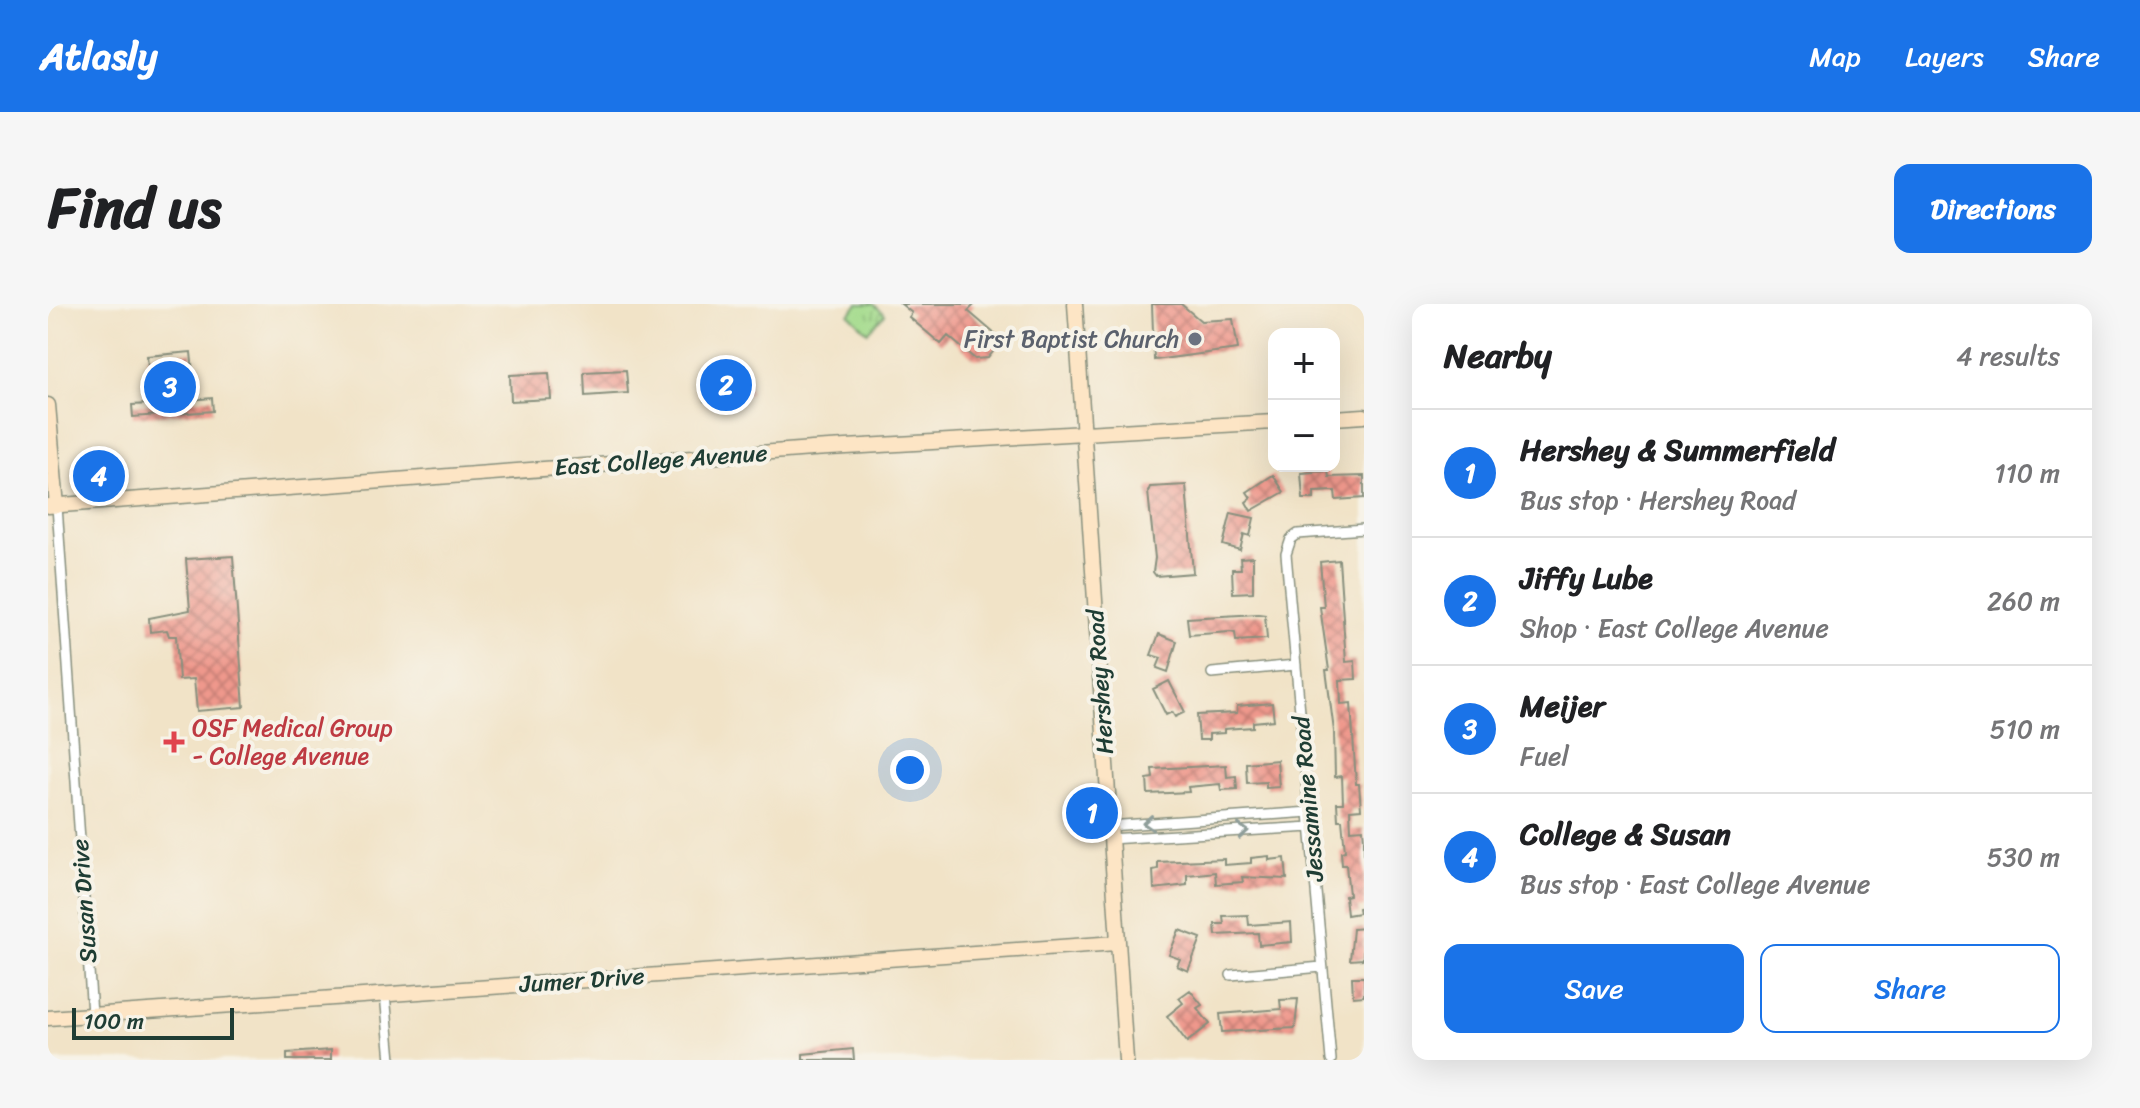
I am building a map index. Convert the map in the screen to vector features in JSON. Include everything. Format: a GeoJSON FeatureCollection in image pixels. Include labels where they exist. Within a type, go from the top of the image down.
{"type":"FeatureCollection","features":[{"type":"Feature","properties":{"kind":"main road","name":"Hershey Road"},"geometry":{"type":"LineString","coordinates":[[1075,304],[1126,1060]]}},
{"type":"Feature","properties":{"kind":"main road","name":"Susan Drive"},"geometry":{"type":"LineString","coordinates":[[48,405],[53,506]]}},
{"type":"Feature","properties":{"kind":"main road"},"geometry":{"type":"LineString","coordinates":[[1340,418],[1364,416]]}},
{"type":"Feature","properties":{"kind":"main road","name":"East College Avenue"},"geometry":{"type":"LineString","coordinates":[[53,506],[812,449],[1268,422]]}},
{"type":"Feature","properties":{"kind":"main road","name":"Jumer Drive"},"geometry":{"type":"LineString","coordinates":[[48,1018],[1116,943]]}},
{"type":"Feature","properties":{"kind":"street","name":"Susan Drive"},"geometry":{"type":"LineString","coordinates":[[53,506],[92,1014]]}},
{"type":"Feature","properties":{"kind":"street","name":"Jessamine Road"},"geometry":{"type":"LineString","coordinates":[[1331,1060],[1286,554],[1291,539],[1308,532],[1364,529]]}},
{"type":"Feature","properties":{"kind":"street"},"geometry":{"type":"LineString","coordinates":[[1212,673],[1296,665]]}},
{"type":"Feature","properties":{"kind":"street"},"geometry":{"type":"LineString","coordinates":[[1109,832],[1195,820],[1310,812]]}},
{"type":"Feature","properties":{"kind":"street"},"geometry":{"type":"LineString","coordinates":[[1195,820],[1196,834]]}},
{"type":"Feature","properties":{"kind":"street"},"geometry":{"type":"LineString","coordinates":[[1109,832],[1196,834],[1311,827]]}},
{"type":"Feature","properties":{"kind":"street"},"geometry":{"type":"LineString","coordinates":[[1231,975],[1322,967]]}},
{"type":"Feature","properties":{"kind":"street"},"geometry":{"type":"LineString","coordinates":[[385,994],[391,1060]]}},
{"type":"Feature","properties":{"kind":"green space"},"geometry":{"type":"Polygon","coordinates":[[[858,304],[873,304],[885,314],[868,332],[849,314],[858,304]]]}},
{"type":"Feature","properties":{"kind":"building"},"geometry":{"type":"Polygon","coordinates":[[[901,304],[975,304],[968,311],[996,335],[996,348],[988,358],[975,359],[948,336],[941,344],[909,317],[912,313],[901,304]]]}},
{"type":"Feature","properties":{"kind":"building","name":"First Baptist Church"},"geometry":{"type":"Polygon","coordinates":[[[1152,304],[1181,304],[1201,321],[1233,319],[1238,349],[1154,360],[1152,304]]]}},
{"type":"Feature","properties":{"kind":"building"},"geometry":{"type":"Polygon","coordinates":[[[191,352],[193,373],[176,375],[178,401],[212,398],[213,411],[133,417],[132,405],[165,403],[162,376],[149,377],[147,356],[191,352]]]}},
{"type":"Feature","properties":{"kind":"building"},"geometry":{"type":"Polygon","coordinates":[[[626,370],[628,393],[585,396],[584,372],[626,370]]]}},
{"type":"Feature","properties":{"kind":"building"},"geometry":{"type":"Polygon","coordinates":[[[748,372],[750,394],[704,401],[702,376],[748,372]]]}},
{"type":"Feature","properties":{"kind":"building"},"geometry":{"type":"Polygon","coordinates":[[[549,373],[551,399],[511,401],[510,375],[549,373]]]}},
{"type":"Feature","properties":{"kind":"building"},"geometry":{"type":"Polygon","coordinates":[[[1328,472],[1329,477],[1364,476],[1364,498],[1336,500],[1335,491],[1314,492],[1314,499],[1303,499],[1301,473],[1328,472]]]}},
{"type":"Feature","properties":{"kind":"building"},"geometry":{"type":"Polygon","coordinates":[[[1273,475],[1284,492],[1251,511],[1246,502],[1251,498],[1247,492],[1273,475]]]}},
{"type":"Feature","properties":{"kind":"building"},"geometry":{"type":"Polygon","coordinates":[[[1186,485],[1193,573],[1156,576],[1153,572],[1155,558],[1148,492],[1150,487],[1186,485]]]}},
{"type":"Feature","properties":{"kind":"building"},"geometry":{"type":"Polygon","coordinates":[[[1231,513],[1254,518],[1250,536],[1244,534],[1240,550],[1223,545],[1231,513]]]}},
{"type":"Feature","properties":{"kind":"building"},"geometry":{"type":"Polygon","coordinates":[[[233,556],[244,707],[197,711],[194,679],[179,680],[176,636],[169,636],[167,630],[150,632],[149,618],[190,610],[186,559],[233,556]]]}},
{"type":"Feature","properties":{"kind":"building"},"geometry":{"type":"Polygon","coordinates":[[[1253,557],[1253,592],[1233,593],[1232,569],[1241,569],[1240,558],[1253,557]]]}},
{"type":"Feature","properties":{"kind":"building"},"geometry":{"type":"Polygon","coordinates":[[[1339,560],[1346,662],[1355,661],[1356,679],[1340,680],[1341,704],[1351,703],[1356,784],[1359,784],[1361,809],[1350,810],[1351,830],[1363,829],[1364,840],[1364,907],[1358,908],[1359,913],[1347,915],[1345,896],[1349,895],[1346,865],[1342,865],[1341,852],[1345,851],[1337,803],[1343,803],[1342,776],[1335,777],[1334,731],[1326,670],[1329,670],[1320,607],[1324,607],[1320,562],[1339,560]]]}},
{"type":"Feature","properties":{"kind":"building"},"geometry":{"type":"Polygon","coordinates":[[[1265,615],[1267,639],[1236,641],[1235,633],[1230,632],[1189,635],[1187,618],[1265,615]]]}},
{"type":"Feature","properties":{"kind":"building"},"geometry":{"type":"Polygon","coordinates":[[[1159,634],[1177,641],[1168,672],[1157,668],[1161,658],[1151,655],[1159,634]]]}},
{"type":"Feature","properties":{"kind":"building"},"geometry":{"type":"Polygon","coordinates":[[[1169,681],[1185,712],[1175,717],[1172,712],[1166,715],[1153,689],[1169,681]]]}},
{"type":"Feature","properties":{"kind":"building"},"geometry":{"type":"Polygon","coordinates":[[[1272,703],[1274,720],[1253,722],[1253,727],[1224,729],[1224,733],[1209,734],[1209,740],[1199,740],[1197,715],[1237,713],[1237,706],[1272,703]]]}},
{"type":"Feature","properties":{"kind":"building"},"geometry":{"type":"Polygon","coordinates":[[[1277,760],[1279,787],[1266,788],[1266,782],[1247,783],[1246,763],[1277,760]]]}},
{"type":"Feature","properties":{"kind":"building"},"geometry":{"type":"Polygon","coordinates":[[[1226,765],[1227,777],[1236,776],[1237,789],[1221,790],[1220,784],[1188,787],[1189,792],[1148,794],[1147,779],[1153,778],[1152,769],[1226,765]]]}},
{"type":"Feature","properties":{"kind":"building"},"geometry":{"type":"Polygon","coordinates":[[[1269,856],[1269,860],[1285,858],[1287,879],[1242,877],[1243,882],[1216,884],[1215,872],[1187,875],[1187,885],[1154,889],[1153,870],[1158,869],[1158,862],[1224,859],[1224,865],[1251,863],[1251,858],[1269,856]]]}},
{"type":"Feature","properties":{"kind":"building"},"geometry":{"type":"Polygon","coordinates":[[[1248,915],[1249,925],[1291,922],[1292,942],[1259,945],[1258,933],[1216,935],[1215,924],[1224,924],[1223,916],[1248,915]]]}},
{"type":"Feature","properties":{"kind":"building"},"geometry":{"type":"Polygon","coordinates":[[[1364,928],[1363,959],[1350,960],[1353,929],[1364,928]]]}},
{"type":"Feature","properties":{"kind":"building"},"geometry":{"type":"Polygon","coordinates":[[[1179,930],[1201,938],[1188,971],[1177,966],[1180,959],[1169,955],[1179,930]]]}},
{"type":"Feature","properties":{"kind":"building"},"geometry":{"type":"Polygon","coordinates":[[[1352,977],[1364,977],[1364,996],[1353,997],[1352,977]]]}},
{"type":"Feature","properties":{"kind":"building"},"geometry":{"type":"Polygon","coordinates":[[[1190,990],[1202,1005],[1197,1008],[1210,1024],[1187,1042],[1167,1016],[1183,1003],[1179,998],[1190,990]]]}},
{"type":"Feature","properties":{"kind":"building"},"geometry":{"type":"Polygon","coordinates":[[[1298,999],[1295,1028],[1222,1032],[1220,1014],[1281,1009],[1280,1000],[1298,999]]]}},
{"type":"Feature","properties":{"kind":"building"},"geometry":{"type":"Polygon","coordinates":[[[853,1049],[854,1060],[803,1060],[803,1054],[853,1049]]]}},
{"type":"Feature","properties":{"kind":"building"},"geometry":{"type":"Polygon","coordinates":[[[331,1050],[331,1060],[287,1060],[287,1053],[331,1050]]]}},
{"type":"Feature","properties":{"kind":"place","name":"First Baptist Church"},"geometry":{"type":"Point","coordinates":[1195,339]}},
{"type":"Feature","properties":{"kind":"place","name":"Jiffy Lube"},"geometry":{"type":"Point","coordinates":[726,385]}},
{"type":"Feature","properties":{"kind":"place","name":"Meijer"},"geometry":{"type":"Point","coordinates":[170,387]}},
{"type":"Feature","properties":{"kind":"place","name":"College & Susan"},"geometry":{"type":"Point","coordinates":[99,476]}},
{"type":"Feature","properties":{"kind":"place","name":"OSF Medical Group - College Avenue"},"geometry":{"type":"Point","coordinates":[174,742]}},
{"type":"Feature","properties":{"kind":"place","name":"Hershey & Summerfield"},"geometry":{"type":"Point","coordinates":[1092,813]}}]}
